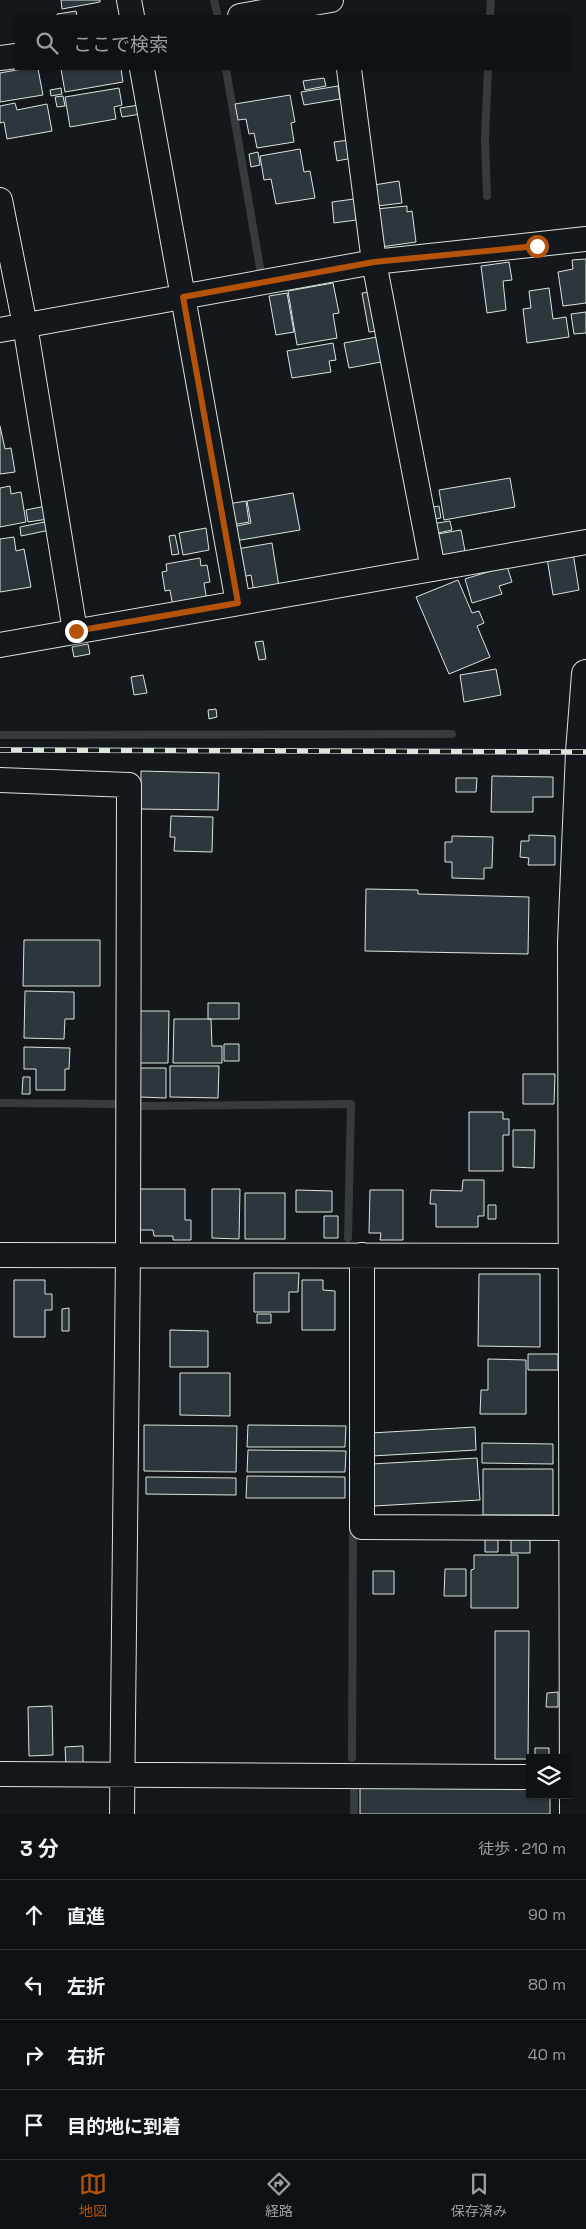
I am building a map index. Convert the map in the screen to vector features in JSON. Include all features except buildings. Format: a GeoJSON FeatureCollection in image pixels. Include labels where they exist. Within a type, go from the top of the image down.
{"type":"FeatureCollection","features":[{"type":"Feature","properties":{"kind":"street"},"geometry":{"type":"LineString","coordinates":[[129,0],[132,15]]}},
{"type":"Feature","properties":{"kind":"street"},"geometry":{"type":"LineString","coordinates":[[246,15],[331,0]]}},
{"type":"Feature","properties":{"kind":"street"},"geometry":{"type":"LineString","coordinates":[[341,0],[343,15]]}},
{"type":"Feature","properties":{"kind":"street"},"geometry":{"type":"LineString","coordinates":[[0,58],[15,56]]}},
{"type":"Feature","properties":{"kind":"street"},"geometry":{"type":"LineString","coordinates":[[142,70],[238,603]]}},
{"type":"Feature","properties":{"kind":"street"},"geometry":{"type":"LineString","coordinates":[[349,70],[374,262],[433,569]]}},
{"type":"Feature","properties":{"kind":"street"},"geometry":{"type":"LineString","coordinates":[[0,200],[25,325],[76,631]]}},
{"type":"Feature","properties":{"kind":"street"},"geometry":{"type":"LineString","coordinates":[[0,330],[374,262],[586,239]]}},
{"type":"Feature","properties":{"kind":"street"},"geometry":{"type":"LineString","coordinates":[[0,645],[586,542]]}},
{"type":"Feature","properties":{"kind":"street"},"geometry":{"type":"LineString","coordinates":[[574,1814],[576,1777],[574,1528],[580,1256],[572,943],[580,752],[586,674]]}},
{"type":"Feature","properties":{"kind":"street"},"geometry":{"type":"LineString","coordinates":[[0,780],[129,785],[128,1255],[122,1814]]}},
{"type":"Feature","properties":{"kind":"street"},"geometry":{"type":"LineString","coordinates":[[0,1255],[580,1256]]}},
{"type":"Feature","properties":{"kind":"street"},"geometry":{"type":"LineString","coordinates":[[362,1255],[362,1527],[574,1528]]}},
{"type":"Feature","properties":{"kind":"street"},"geometry":{"type":"LineString","coordinates":[[0,1774],[526,1777]]}},
{"type":"Feature","properties":{"kind":"waterway"},"geometry":{"type":"LineString","coordinates":[[214,0],[217,13]]}},
{"type":"Feature","properties":{"kind":"waterway"},"geometry":{"type":"LineString","coordinates":[[490,15],[491,0]]}},
{"type":"Feature","properties":{"kind":"waterway"},"geometry":{"type":"LineString","coordinates":[[226,70],[260,268]]}},
{"type":"Feature","properties":{"kind":"waterway"},"geometry":{"type":"LineString","coordinates":[[487,196],[485,138],[488,70]]}},
{"type":"Feature","properties":{"kind":"waterway"},"geometry":{"type":"LineString","coordinates":[[0,735],[452,734]]}},
{"type":"Feature","properties":{"kind":"waterway"},"geometry":{"type":"LineString","coordinates":[[0,1103],[123,1104]]}},
{"type":"Feature","properties":{"kind":"waterway"},"geometry":{"type":"LineString","coordinates":[[141,1106],[351,1104],[348,1238]]}},
{"type":"Feature","properties":{"kind":"waterway"},"geometry":{"type":"LineString","coordinates":[[352,1758],[353,1525]]}},
{"type":"Feature","properties":{"kind":"waterway"},"geometry":{"type":"LineString","coordinates":[[354,1791],[354,1814]]}},
{"type":"Feature","properties":{"kind":"railway"},"geometry":{"type":"LineString","coordinates":[[0,750],[586,752]]}},
{"type":"Feature","properties":{"kind":"route"},"geometry":{"type":"LineString","coordinates":[[76,631],[238,603],[183,297],[374,262],[537,246]]}}]}
